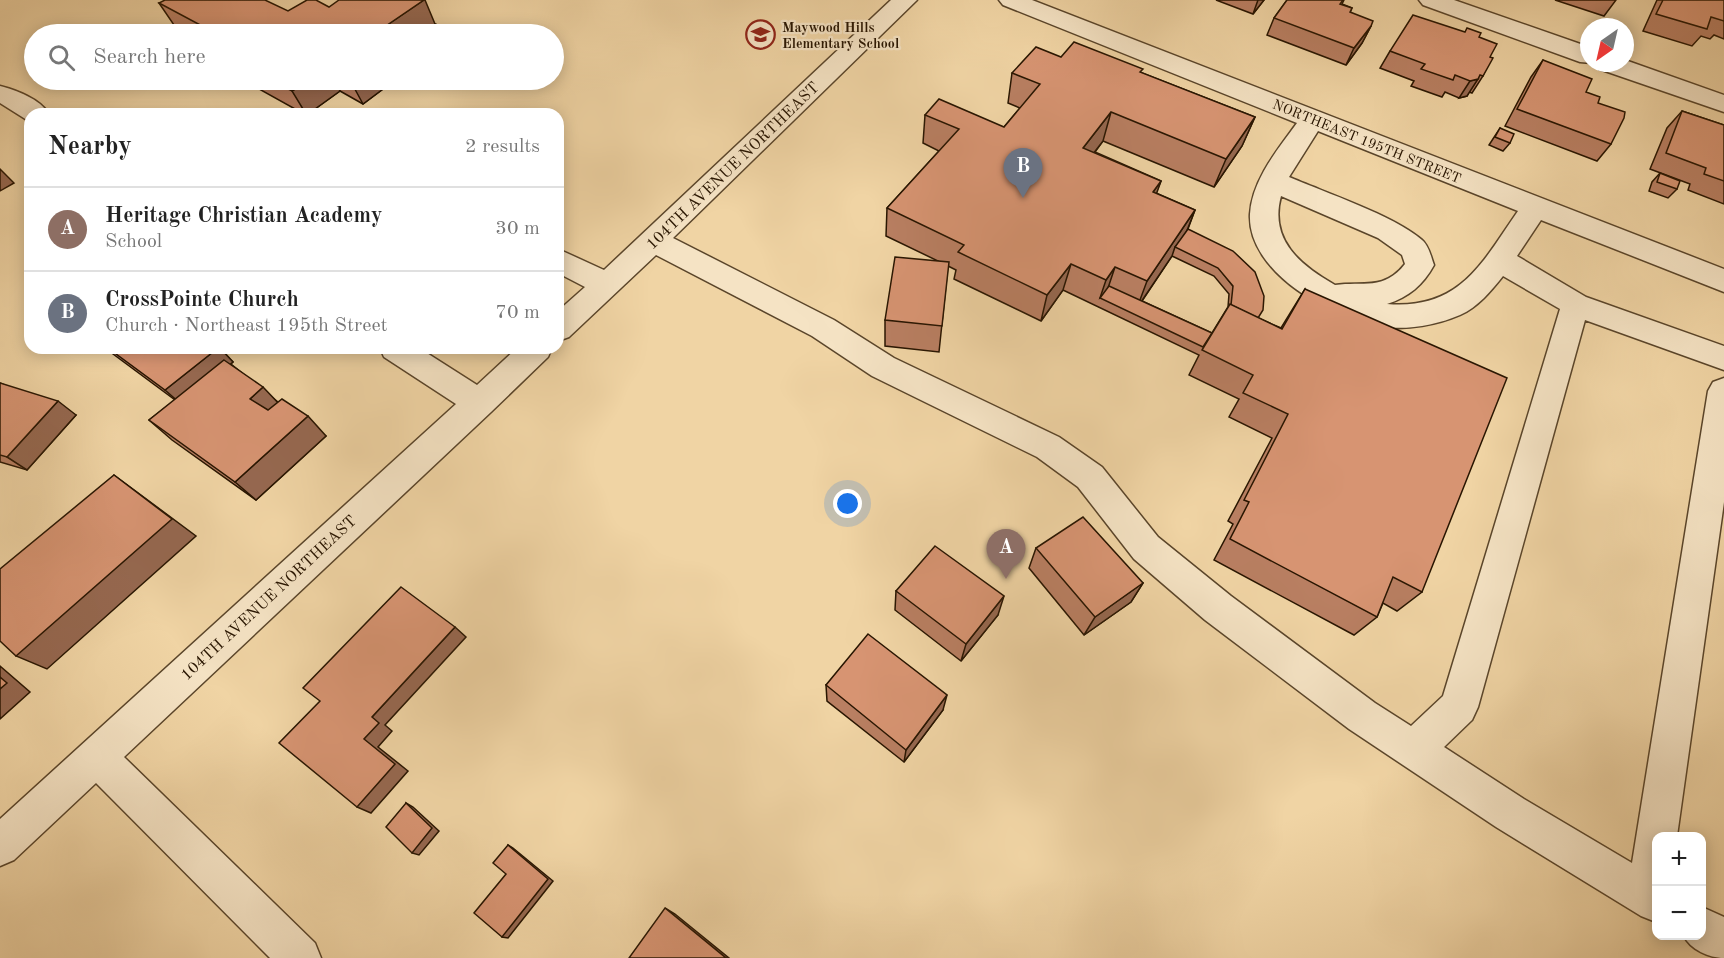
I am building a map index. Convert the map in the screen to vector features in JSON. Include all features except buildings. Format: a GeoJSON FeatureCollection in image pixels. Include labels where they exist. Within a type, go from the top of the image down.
{"type":"FeatureCollection","features":[{"type":"Feature","properties":{"kind":"street","name":"104TH AVENUE NORTHEAST"},"geometry":{"type":"LineString","coordinates":[[564,324],[905,0]]}},
{"type":"Feature","properties":{"kind":"street","name":"NORTHEAST 195TH STREET"},"geometry":{"type":"LineString","coordinates":[[1011,0],[1724,281]]}},
{"type":"Feature","properties":{"kind":"street"},"geometry":{"type":"LineString","coordinates":[[1431,0],[1580,53]]}},
{"type":"Feature","properties":{"kind":"street"},"geometry":{"type":"LineString","coordinates":[[1633,72],[1724,104]]}},
{"type":"Feature","properties":{"kind":"street"},"geometry":{"type":"LineString","coordinates":[[0,94],[26,108]]}},
{"type":"Feature","properties":{"kind":"street"},"geometry":{"type":"LineString","coordinates":[[1313,119],[1272,181],[1263,213],[1269,242],[1285,265],[1322,292],[1374,313],[1418,315],[1451,306],[1484,280],[1535,207]]}},
{"type":"Feature","properties":{"kind":"street"},"geometry":{"type":"LineString","coordinates":[[1272,181],[1388,231],[1414,249],[1420,265],[1408,283],[1383,294],[1366,296],[1322,292]]}},
{"type":"Feature","properties":{"kind":"street"},"geometry":{"type":"LineString","coordinates":[[652,240],[823,328],[882,367],[1048,447],[1090,477],[1146,548],[1209,600],[1362,716],[1510,813],[1652,898]]}},
{"type":"Feature","properties":{"kind":"street"},"geometry":{"type":"LineString","coordinates":[[1498,259],[1576,305],[1724,358]]}},
{"type":"Feature","properties":{"kind":"street"},"geometry":{"type":"LineString","coordinates":[[564,263],[607,285]]}},
{"type":"Feature","properties":{"kind":"street"},"geometry":{"type":"LineString","coordinates":[[1414,750],[1459,707],[1567,329],[1576,305]]}},
{"type":"Feature","properties":{"kind":"street"},"geometry":{"type":"LineString","coordinates":[[404,354],[480,403]]}},
{"type":"Feature","properties":{"kind":"street","name":"104TH AVENUE NORTHEAST"},"geometry":{"type":"LineString","coordinates":[[0,846],[531,354]]}},
{"type":"Feature","properties":{"kind":"street"},"geometry":{"type":"LineString","coordinates":[[1658,832],[1724,390]]}},
{"type":"Feature","properties":{"kind":"street"},"geometry":{"type":"LineString","coordinates":[[96,756],[300,958]]}},
{"type":"Feature","properties":{"kind":"street"},"geometry":{"type":"LineString","coordinates":[[1706,931],[1724,941]]}},
{"type":"Feature","properties":{"kind":"place","name":"Maywood Hills Elementary School"},"geometry":{"type":"Point","coordinates":[761,35]}},
{"type":"Feature","properties":{"kind":"place","name":"CrossPointe Church"},"geometry":{"type":"Point","coordinates":[1023,198]}},
{"type":"Feature","properties":{"kind":"place","name":"Heritage Christian Academy"},"geometry":{"type":"Point","coordinates":[1006,579]}}]}
